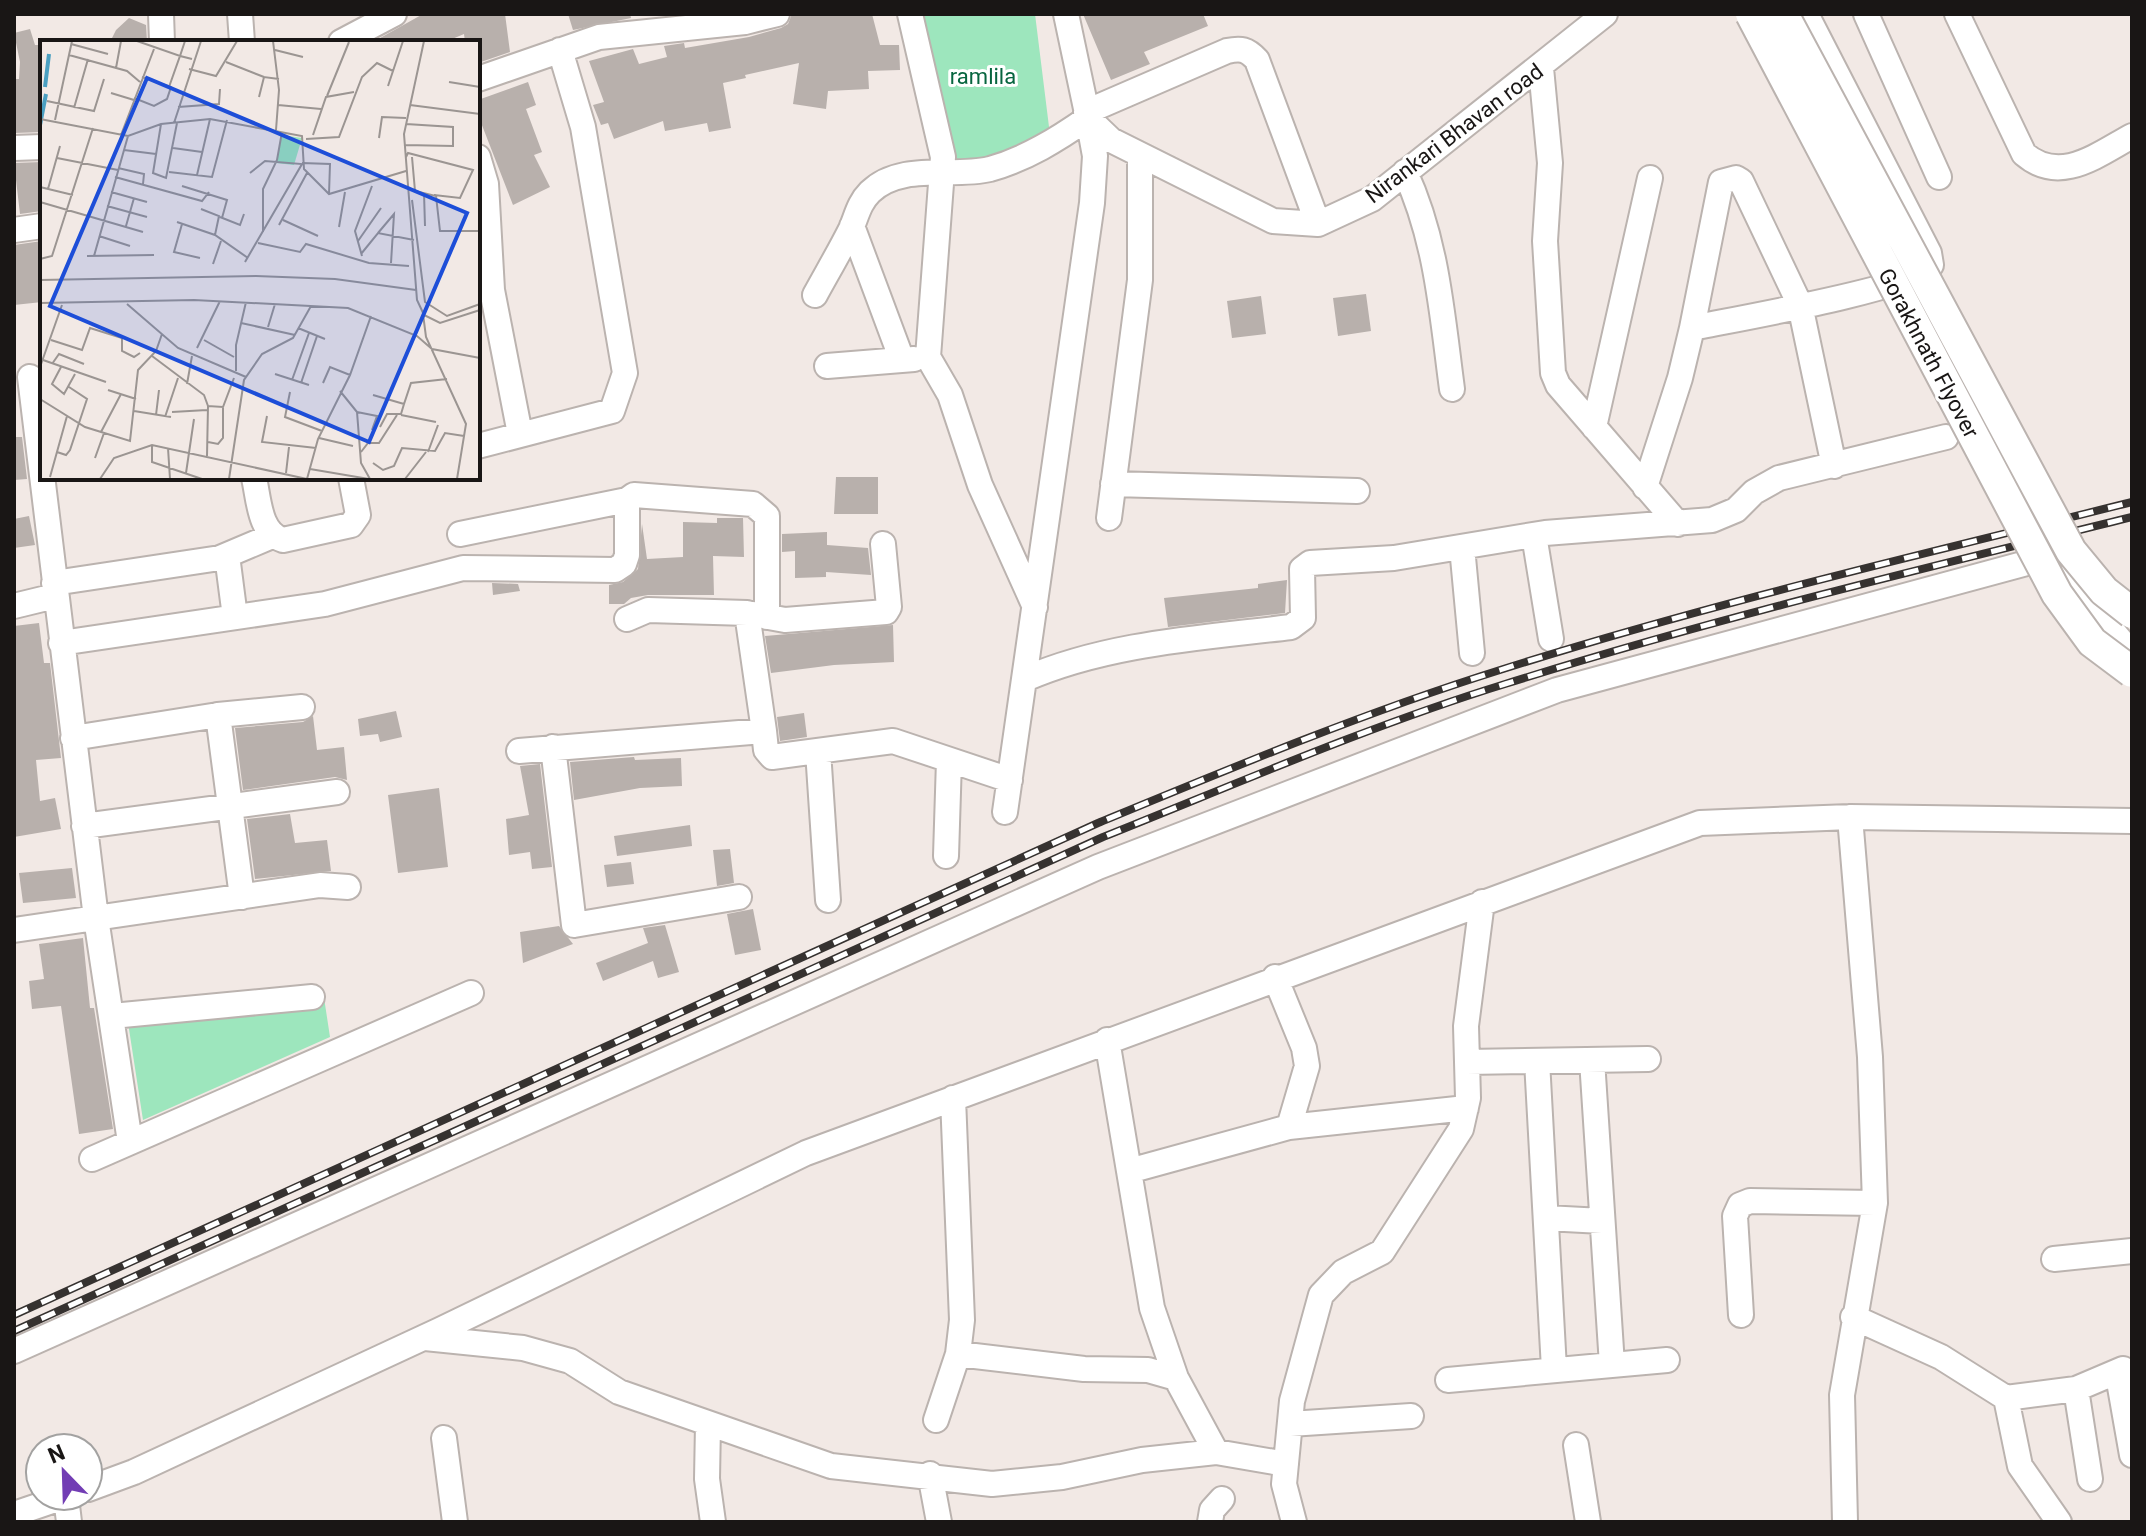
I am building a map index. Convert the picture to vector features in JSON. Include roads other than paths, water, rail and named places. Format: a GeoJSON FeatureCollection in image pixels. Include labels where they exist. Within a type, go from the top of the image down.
{"type":"FeatureCollection","features":[{"type":"Feature","properties":{"kind":"main road","name":"Gorakhnath Flyover"},"geometry":{"type":"LineString","coordinates":[[1751,14],[2057,594],[2092,642],[2132,672]]}},
{"type":"Feature","properties":{"kind":"main road","name":"Gorakhnath Flyover"},"geometry":{"type":"LineString","coordinates":[[1783,14],[2071,551],[2104,591],[2132,613]]}},
{"type":"Feature","properties":{"kind":"street"},"geometry":{"type":"LineString","coordinates":[[161,14],[162,40]]}},
{"type":"Feature","properties":{"kind":"street"},"geometry":{"type":"LineString","coordinates":[[240,14],[242,40]]}},
{"type":"Feature","properties":{"kind":"street"},"geometry":{"type":"LineString","coordinates":[[345,40],[394,14]]}},
{"type":"Feature","properties":{"kind":"street"},"geometry":{"type":"LineString","coordinates":[[480,78],[599,37],[730,24],[777,14]]}},
{"type":"Feature","properties":{"kind":"street"},"geometry":{"type":"LineString","coordinates":[[910,14],[943,157],[928,357],[950,395],[980,485],[1035,607]]}},
{"type":"Feature","properties":{"kind":"street"},"geometry":{"type":"LineString","coordinates":[[1005,812],[1092,203],[1095,156],[1066,14]]}},
{"type":"Feature","properties":{"kind":"street","name":"Nirankari Bhavan road"},"geometry":{"type":"LineString","coordinates":[[1087,115],[1111,140],[1140,157],[1273,221],[1318,224],[1372,199],[1541,68],[1605,14]]}},
{"type":"Feature","properties":{"kind":"street"},"geometry":{"type":"LineString","coordinates":[[1692,328],[1883,288],[1927,272],[1931,265],[1929,253],[1806,14]]}},
{"type":"Feature","properties":{"kind":"street"},"geometry":{"type":"LineString","coordinates":[[1866,14],[1939,177]]}},
{"type":"Feature","properties":{"kind":"street"},"geometry":{"type":"LineString","coordinates":[[1957,14],[2024,154],[2037,165],[2056,170],[2079,165],[2132,136]]}},
{"type":"Feature","properties":{"kind":"street"},"geometry":{"type":"LineString","coordinates":[[815,295],[852,226],[856,209],[872,190],[891,179],[987,169],[1013,161],[1051,143],[1087,115],[1227,51],[1241,49],[1257,60],[1318,224]]}},
{"type":"Feature","properties":{"kind":"street"},"geometry":{"type":"LineString","coordinates":[[480,445],[612,411],[625,373],[583,127],[560,50]]}},
{"type":"Feature","properties":{"kind":"street"},"geometry":{"type":"LineString","coordinates":[[1541,68],[1550,163],[1545,241],[1550,361],[1558,385],[1678,524]]}},
{"type":"Feature","properties":{"kind":"street"},"geometry":{"type":"LineString","coordinates":[[14,148],[40,147]]}},
{"type":"Feature","properties":{"kind":"street"},"geometry":{"type":"LineString","coordinates":[[1109,518],[1140,280],[1140,157]]}},
{"type":"Feature","properties":{"kind":"street"},"geometry":{"type":"LineString","coordinates":[[480,164],[486,184],[485,293],[520,434]]}},
{"type":"Feature","properties":{"kind":"street"},"geometry":{"type":"LineString","coordinates":[[1405,172],[1423,210],[1436,263],[1452,389]]}},
{"type":"Feature","properties":{"kind":"street"},"geometry":{"type":"LineString","coordinates":[[1645,487],[1680,378],[1721,182],[1730,177],[1741,181],[1800,305],[1834,466]]}},
{"type":"Feature","properties":{"kind":"street"},"geometry":{"type":"LineString","coordinates":[[1594,427],[1650,178]]}},
{"type":"Feature","properties":{"kind":"street"},"geometry":{"type":"LineString","coordinates":[[14,230],[40,226]]}},
{"type":"Feature","properties":{"kind":"street"},"geometry":{"type":"LineString","coordinates":[[852,226],[902,360]]}},
{"type":"Feature","properties":{"kind":"street"},"geometry":{"type":"LineString","coordinates":[[827,366],[928,357]]}},
{"type":"Feature","properties":{"kind":"street"},"geometry":{"type":"LineString","coordinates":[[29,376],[40,458]]}},
{"type":"Feature","properties":{"kind":"street"},"geometry":{"type":"LineString","coordinates":[[1025,679],[1070,660],[1177,641],[1291,627],[1303,618],[1302,569],[1310,563],[1394,558],[1534,535],[1678,524],[1725,516],[1767,483],[1946,437]]}},
{"type":"Feature","properties":{"kind":"street"},"geometry":{"type":"LineString","coordinates":[[42,480],[96,918],[130,1142]]}},
{"type":"Feature","properties":{"kind":"street"},"geometry":{"type":"LineString","coordinates":[[254,480],[265,526],[272,536],[283,540],[351,525],[358,515],[359,480]]}},
{"type":"Feature","properties":{"kind":"street"},"geometry":{"type":"LineString","coordinates":[[1113,484],[1357,491]]}},
{"type":"Feature","properties":{"kind":"street"},"geometry":{"type":"LineString","coordinates":[[460,534],[627,500],[634,495],[753,504],[767,516],[757,615],[766,750],[772,757],[893,741],[1010,780]]}},
{"type":"Feature","properties":{"kind":"street"},"geometry":{"type":"LineString","coordinates":[[61,643],[325,604],[463,568],[615,570],[624,564],[627,555],[627,500]]}},
{"type":"Feature","properties":{"kind":"street"},"geometry":{"type":"LineString","coordinates":[[1534,535],[1551,639]]}},
{"type":"Feature","properties":{"kind":"street"},"geometry":{"type":"LineString","coordinates":[[14,606],[54,589],[220,558],[272,536]]}},
{"type":"Feature","properties":{"kind":"street"},"geometry":{"type":"LineString","coordinates":[[627,619],[648,610],[757,615],[785,620],[886,612],[883,544]]}},
{"type":"Feature","properties":{"kind":"street"},"geometry":{"type":"LineString","coordinates":[[1462,547],[1472,653]]}},
{"type":"Feature","properties":{"kind":"street"},"geometry":{"type":"LineString","coordinates":[[220,558],[228,563],[235,617]]}},
{"type":"Feature","properties":{"kind":"street"},"geometry":{"type":"LineString","coordinates":[[14,1351],[1076,877],[1557,690],[2045,558],[2053,560],[2132,654]]}},
{"type":"Feature","properties":{"kind":"street"},"geometry":{"type":"LineString","coordinates":[[73,738],[218,715],[302,707]]}},
{"type":"Feature","properties":{"kind":"street"},"geometry":{"type":"LineString","coordinates":[[218,715],[242,897]]}},
{"type":"Feature","properties":{"kind":"street"},"geometry":{"type":"LineString","coordinates":[[519,751],[764,731]]}},
{"type":"Feature","properties":{"kind":"street"},"geometry":{"type":"LineString","coordinates":[[553,747],[574,925],[739,897]]}},
{"type":"Feature","properties":{"kind":"street"},"geometry":{"type":"LineString","coordinates":[[818,751],[828,900]]}},
{"type":"Feature","properties":{"kind":"street"},"geometry":{"type":"LineString","coordinates":[[946,856],[949,760]]}},
{"type":"Feature","properties":{"kind":"street"},"geometry":{"type":"LineString","coordinates":[[84,826],[337,792]]}},
{"type":"Feature","properties":{"kind":"street"},"geometry":{"type":"LineString","coordinates":[[1845,1522],[1842,1395],[1875,1203],[1870,1057],[1850,817]]}},
{"type":"Feature","properties":{"kind":"street"},"geometry":{"type":"LineString","coordinates":[[104,1483],[424,1337],[806,1153],[1275,977],[1700,823],[1850,817],[2132,821]]}},
{"type":"Feature","properties":{"kind":"street"},"geometry":{"type":"LineString","coordinates":[[14,930],[320,885],[348,887]]}},
{"type":"Feature","properties":{"kind":"street"},"geometry":{"type":"LineString","coordinates":[[1294,1522],[1285,1474],[1292,1401],[1321,1295],[1343,1272],[1382,1252],[1461,1129],[1466,1108],[1466,1026],[1482,902]]}},
{"type":"Feature","properties":{"kind":"street"},"geometry":{"type":"LineString","coordinates":[[1275,977],[1304,1048],[1307,1066],[1289,1127]]}},
{"type":"Feature","properties":{"kind":"street"},"geometry":{"type":"LineString","coordinates":[[92,1159],[471,993]]}},
{"type":"Feature","properties":{"kind":"street"},"geometry":{"type":"LineString","coordinates":[[112,1016],[312,997]]}},
{"type":"Feature","properties":{"kind":"street"},"geometry":{"type":"LineString","coordinates":[[1107,1040],[1152,1308],[1176,1378],[1216,1452]]}},
{"type":"Feature","properties":{"kind":"street"},"geometry":{"type":"LineString","coordinates":[[1467,1062],[1648,1059]]}},
{"type":"Feature","properties":{"kind":"street"},"geometry":{"type":"LineString","coordinates":[[1592,1060],[1612,1365]]}},
{"type":"Feature","properties":{"kind":"street"},"geometry":{"type":"LineString","coordinates":[[1537,1061],[1554,1369]]}},
{"type":"Feature","properties":{"kind":"street"},"geometry":{"type":"LineString","coordinates":[[936,1420],[958,1354],[962,1320],[953,1098]]}},
{"type":"Feature","properties":{"kind":"street"},"geometry":{"type":"LineString","coordinates":[[1129,1171],[1289,1127],[1466,1108]]}},
{"type":"Feature","properties":{"kind":"street"},"geometry":{"type":"LineString","coordinates":[[1741,1315],[1735,1216],[1740,1205],[1750,1201],[1875,1203]]}},
{"type":"Feature","properties":{"kind":"street"},"geometry":{"type":"LineString","coordinates":[[1546,1218],[1602,1221]]}},
{"type":"Feature","properties":{"kind":"street"},"geometry":{"type":"LineString","coordinates":[[2054,1259],[2132,1251]]}},
{"type":"Feature","properties":{"kind":"street"},"geometry":{"type":"LineString","coordinates":[[1853,1317],[1941,1357],[2006,1398],[2076,1389],[2127,1360]]}},
{"type":"Feature","properties":{"kind":"street"},"geometry":{"type":"LineString","coordinates":[[424,1337],[523,1348],[570,1361],[619,1392],[831,1466],[930,1474],[992,1484],[1062,1477],[1142,1460],[1216,1452],[1285,1474]]}},
{"type":"Feature","properties":{"kind":"street"},"geometry":{"type":"LineString","coordinates":[[958,1354],[1084,1369],[1148,1370],[1176,1378]]}},
{"type":"Feature","properties":{"kind":"street"},"geometry":{"type":"LineString","coordinates":[[1448,1380],[1667,1360]]}},
{"type":"Feature","properties":{"kind":"street"},"geometry":{"type":"LineString","coordinates":[[2127,1360],[2120,1387],[2132,1455]]}},
{"type":"Feature","properties":{"kind":"street"},"geometry":{"type":"LineString","coordinates":[[2076,1389],[2090,1479]]}},
{"type":"Feature","properties":{"kind":"street"},"geometry":{"type":"LineString","coordinates":[[2006,1398],[2020,1466],[2059,1522]]}},
{"type":"Feature","properties":{"kind":"street"},"geometry":{"type":"LineString","coordinates":[[1290,1424],[1411,1416]]}},
{"type":"Feature","properties":{"kind":"street"},"geometry":{"type":"LineString","coordinates":[[708,1424],[707,1479],[713,1522]]}},
{"type":"Feature","properties":{"kind":"street"},"geometry":{"type":"LineString","coordinates":[[444,1438],[455,1522]]}},
{"type":"Feature","properties":{"kind":"street"},"geometry":{"type":"LineString","coordinates":[[1576,1445],[1588,1522]]}},
{"type":"Feature","properties":{"kind":"street"},"geometry":{"type":"LineString","coordinates":[[930,1474],[939,1522]]}},
{"type":"Feature","properties":{"kind":"street"},"geometry":{"type":"LineString","coordinates":[[1210,1522],[1212,1510],[1222,1499]]}},
{"type":"Feature","properties":{"kind":"railway"},"geometry":{"type":"LineString","coordinates":[[14,1315],[1098,823],[1298,742],[1449,687],[1657,623],[2132,502]]}},
{"type":"Feature","properties":{"kind":"railway"},"geometry":{"type":"LineString","coordinates":[[14,1331],[1103,837],[1353,737],[1454,700],[1583,660],[1817,596],[2132,517]]}},
{"type":"Feature","properties":{"kind":"park label","name":"ramlila"},"geometry":{"type":"Point","coordinates":[983,76]}}]}
